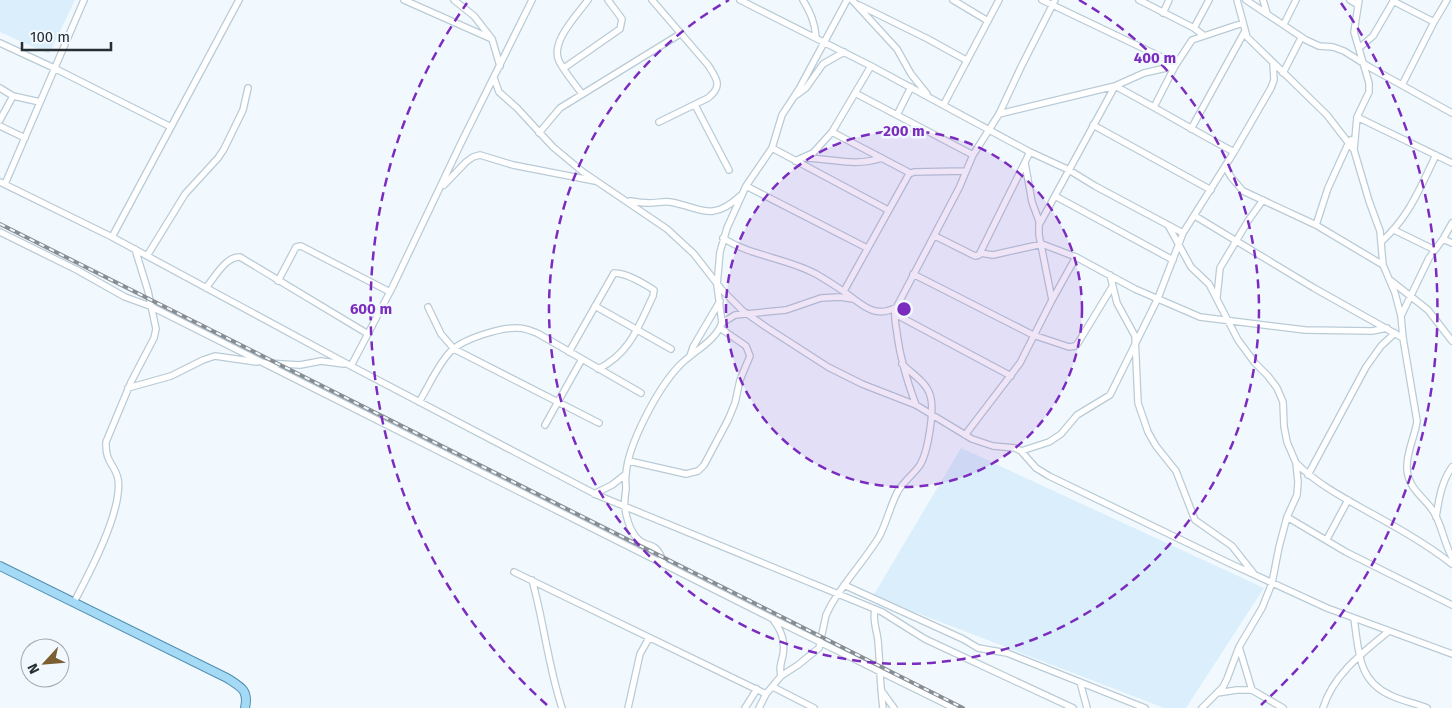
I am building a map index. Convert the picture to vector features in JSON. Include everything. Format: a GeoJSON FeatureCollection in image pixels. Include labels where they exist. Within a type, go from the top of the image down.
{"type":"FeatureCollection","features":[{"type":"Feature","properties":{"kind":"main road"},"geometry":{"type":"LineString","coordinates":[[0,566],[227,678],[245,692],[245,708]]}},
{"type":"Feature","properties":{"kind":"street"},"geometry":{"type":"LineString","coordinates":[[84,0],[24,138],[2,183],[135,249],[594,494],[888,615],[925,639],[1073,708]]}},
{"type":"Feature","properties":{"kind":"street"},"geometry":{"type":"LineString","coordinates":[[112,237],[239,0]]}},
{"type":"Feature","properties":{"kind":"street"},"geometry":{"type":"LineString","coordinates":[[404,0],[492,39]]}},
{"type":"Feature","properties":{"kind":"street"},"geometry":{"type":"LineString","coordinates":[[455,0],[474,16],[492,39],[500,66]]}},
{"type":"Feature","properties":{"kind":"street"},"geometry":{"type":"LineString","coordinates":[[350,365],[390,292],[532,0]]}},
{"type":"Feature","properties":{"kind":"street"},"geometry":{"type":"LineString","coordinates":[[582,94],[560,62],[557,47],[564,33],[588,0]]}},
{"type":"Feature","properties":{"kind":"street"},"geometry":{"type":"LineString","coordinates":[[564,68],[620,29],[622,19],[608,0]]}},
{"type":"Feature","properties":{"kind":"street"},"geometry":{"type":"LineString","coordinates":[[652,0],[708,65],[718,84],[714,93],[695,105],[659,122]]}},
{"type":"Feature","properties":{"kind":"street"},"geometry":{"type":"LineString","coordinates":[[740,0],[816,37],[944,104],[1030,152],[1069,170],[1168,226],[1184,233]]}},
{"type":"Feature","properties":{"kind":"street"},"geometry":{"type":"LineString","coordinates":[[802,0],[812,14],[816,27],[816,37]]}},
{"type":"Feature","properties":{"kind":"street"},"geometry":{"type":"LineString","coordinates":[[629,461],[686,474],[695,473],[701,468],[728,420],[735,403],[740,380],[750,356],[746,346],[721,326],[717,285],[723,238],[746,186],[772,148],[779,124],[847,0]]}},
{"type":"Feature","properties":{"kind":"street"},"geometry":{"type":"LineString","coordinates":[[952,0],[988,21]]}},
{"type":"Feature","properties":{"kind":"street"},"geometry":{"type":"LineString","coordinates":[[944,104],[999,0]]}},
{"type":"Feature","properties":{"kind":"street"},"geometry":{"type":"LineString","coordinates":[[1042,0],[1054,3],[1176,65]]}},
{"type":"Feature","properties":{"kind":"street"},"geometry":{"type":"LineString","coordinates":[[1139,0],[1194,28],[1203,35]]}},
{"type":"Feature","properties":{"kind":"street"},"geometry":{"type":"LineString","coordinates":[[1163,12],[1169,0]]}},
{"type":"Feature","properties":{"kind":"street"},"geometry":{"type":"LineString","coordinates":[[1194,28],[1209,0]]}},
{"type":"Feature","properties":{"kind":"street"},"geometry":{"type":"LineString","coordinates":[[1237,0],[1247,37],[1327,115],[1354,150],[1380,231],[1383,265],[1395,293],[1401,316],[1417,421],[1416,432],[1407,459],[1407,471],[1414,490],[1431,508],[1436,517],[1451,555]]}},
{"type":"Feature","properties":{"kind":"street"},"geometry":{"type":"LineString","coordinates":[[1246,0],[1284,24],[1301,38],[1320,46],[1333,47],[1344,51],[1452,114]]}},
{"type":"Feature","properties":{"kind":"street"},"geometry":{"type":"LineString","coordinates":[[1263,0],[1267,13]]}},
{"type":"Feature","properties":{"kind":"street"},"geometry":{"type":"LineString","coordinates":[[1284,24],[1296,0]]}},
{"type":"Feature","properties":{"kind":"street"},"geometry":{"type":"LineString","coordinates":[[1350,0],[1359,2],[1354,32],[1369,92],[1357,117],[1354,150]]}},
{"type":"Feature","properties":{"kind":"street"},"geometry":{"type":"LineString","coordinates":[[1358,48],[1373,36],[1394,0],[1434,22]]}},
{"type":"Feature","properties":{"kind":"street"},"geometry":{"type":"LineString","coordinates":[[1402,85],[1434,22],[1450,0]]}},
{"type":"Feature","properties":{"kind":"street"},"geometry":{"type":"LineString","coordinates":[[854,2],[966,60]]}},
{"type":"Feature","properties":{"kind":"street"},"geometry":{"type":"LineString","coordinates":[[854,2],[897,50],[911,74],[929,97]]}},
{"type":"Feature","properties":{"kind":"street"},"geometry":{"type":"LineString","coordinates":[[916,405],[902,364],[896,310],[959,188],[973,155],[999,114],[1054,3]]}},
{"type":"Feature","properties":{"kind":"street"},"geometry":{"type":"LineString","coordinates":[[1154,107],[1176,65],[1192,40],[1243,23]]}},
{"type":"Feature","properties":{"kind":"street"},"geometry":{"type":"LineString","coordinates":[[1191,129],[1244,31]]}},
{"type":"Feature","properties":{"kind":"street"},"geometry":{"type":"LineString","coordinates":[[539,133],[560,108],[680,34]]}},
{"type":"Feature","properties":{"kind":"street"},"geometry":{"type":"LineString","coordinates":[[1283,73],[1301,38]]}},
{"type":"Feature","properties":{"kind":"street"},"geometry":{"type":"LineString","coordinates":[[0,43],[171,127]]}},
{"type":"Feature","properties":{"kind":"street"},"geometry":{"type":"LineString","coordinates":[[794,98],[806,88],[823,64],[844,52]]}},
{"type":"Feature","properties":{"kind":"street"},"geometry":{"type":"LineString","coordinates":[[1021,451],[1050,442],[1062,434],[1077,415],[1107,399],[1110,395],[1158,298],[1184,233],[1271,88],[1274,80],[1273,63]]}},
{"type":"Feature","properties":{"kind":"street"},"geometry":{"type":"LineString","coordinates":[[999,114],[1115,86],[1144,73],[1176,65]]}},
{"type":"Feature","properties":{"kind":"street"},"geometry":{"type":"LineString","coordinates":[[795,161],[814,153],[832,132],[871,66]]}},
{"type":"Feature","properties":{"kind":"street"},"geometry":{"type":"LineString","coordinates":[[494,78],[499,92],[567,159],[667,229],[690,250],[717,285],[746,313],[812,358],[862,384],[916,405],[965,435],[984,444],[1016,448],[1021,451],[1032,465],[1049,476],[1272,583],[1354,619],[1452,654]]}},
{"type":"Feature","properties":{"kind":"street"},"geometry":{"type":"LineString","coordinates":[[1115,86],[1234,152]]}},
{"type":"Feature","properties":{"kind":"street"},"geometry":{"type":"LineString","coordinates":[[1040,225],[1115,86]]}},
{"type":"Feature","properties":{"kind":"street"},"geometry":{"type":"LineString","coordinates":[[0,88],[13,96],[40,102]]}},
{"type":"Feature","properties":{"kind":"street"},"geometry":{"type":"LineString","coordinates":[[146,256],[185,194],[224,149],[243,110],[248,88]]}},
{"type":"Feature","properties":{"kind":"street"},"geometry":{"type":"LineString","coordinates":[[897,116],[911,88]]}},
{"type":"Feature","properties":{"kind":"street"},"geometry":{"type":"LineString","coordinates":[[855,93],[973,155]]}},
{"type":"Feature","properties":{"kind":"street"},"geometry":{"type":"LineString","coordinates":[[0,120],[13,96]]}},
{"type":"Feature","properties":{"kind":"street"},"geometry":{"type":"LineString","coordinates":[[695,105],[730,170]]}},
{"type":"Feature","properties":{"kind":"street"},"geometry":{"type":"LineString","coordinates":[[1357,117],[1452,163]]}},
{"type":"Feature","properties":{"kind":"street"},"geometry":{"type":"LineString","coordinates":[[0,126],[24,138]]}},
{"type":"Feature","properties":{"kind":"street"},"geometry":{"type":"LineString","coordinates":[[1093,126],[1211,190]]}},
{"type":"Feature","properties":{"kind":"street"},"geometry":{"type":"LineString","coordinates":[[832,132],[910,173],[965,171]]}},
{"type":"Feature","properties":{"kind":"street"},"geometry":{"type":"LineString","coordinates":[[1316,225],[1328,188],[1349,142],[1354,137]]}},
{"type":"Feature","properties":{"kind":"street"},"geometry":{"type":"LineString","coordinates":[[772,148],[888,210]]}},
{"type":"Feature","properties":{"kind":"street"},"geometry":{"type":"LineString","coordinates":[[934,236],[975,256],[980,253],[1030,152]]}},
{"type":"Feature","properties":{"kind":"street"},"geometry":{"type":"LineString","coordinates":[[1381,242],[1405,217],[1436,155]]}},
{"type":"Feature","properties":{"kind":"street"},"geometry":{"type":"LineString","coordinates":[[439,190],[466,162],[476,156],[599,182]]}},
{"type":"Feature","properties":{"kind":"street"},"geometry":{"type":"LineString","coordinates":[[804,158],[854,164],[867,163],[882,158]]}},
{"type":"Feature","properties":{"kind":"street"},"geometry":{"type":"LineString","coordinates":[[1025,163],[1030,194],[1040,225],[1052,300]]}},
{"type":"Feature","properties":{"kind":"street"},"geometry":{"type":"LineString","coordinates":[[1225,166],[1230,178],[1243,191],[1316,225],[1383,265]]}},
{"type":"Feature","properties":{"kind":"street"},"geometry":{"type":"LineString","coordinates":[[844,291],[910,173]]}},
{"type":"Feature","properties":{"kind":"street"},"geometry":{"type":"LineString","coordinates":[[746,186],[867,248]]}},
{"type":"Feature","properties":{"kind":"street"},"geometry":{"type":"LineString","coordinates":[[626,200],[649,203],[670,202],[696,210],[711,212],[733,201],[743,193]]}},
{"type":"Feature","properties":{"kind":"street"},"geometry":{"type":"LineString","coordinates":[[1055,196],[1173,260]]}},
{"type":"Feature","properties":{"kind":"street"},"geometry":{"type":"LineString","coordinates":[[1217,299],[1220,268],[1263,200]]}},
{"type":"Feature","properties":{"kind":"street"},"geometry":{"type":"LineString","coordinates":[[1195,216],[1314,288],[1403,338]]}},
{"type":"Feature","properties":{"kind":"street"},"geometry":{"type":"LineString","coordinates":[[1401,316],[1429,258],[1436,250],[1452,222]]}},
{"type":"Feature","properties":{"kind":"street"},"geometry":{"type":"LineString","coordinates":[[1168,226],[1191,267],[1205,278],[1247,353],[1277,388],[1283,402],[1287,442],[1296,463],[1297,495],[1287,517],[1272,583],[1262,608],[1239,647],[1227,679],[1217,693],[1202,708]]}},
{"type":"Feature","properties":{"kind":"street"},"geometry":{"type":"LineString","coordinates":[[1394,230],[1436,250]]}},
{"type":"Feature","properties":{"kind":"street"},"geometry":{"type":"LineString","coordinates":[[0,232],[77,270],[125,298],[150,306],[954,708]]}},
{"type":"Feature","properties":{"kind":"street"},"geometry":{"type":"LineString","coordinates":[[723,238],[742,248],[797,265],[817,274],[866,308],[877,312],[896,310],[1011,376]]}},
{"type":"Feature","properties":{"kind":"street"},"geometry":{"type":"LineString","coordinates":[[1443,239],[1452,243]]}},
{"type":"Feature","properties":{"kind":"street"},"geometry":{"type":"LineString","coordinates":[[980,253],[993,255],[1042,244],[1076,257],[1135,289],[1200,317],[1306,330],[1372,331],[1386,328]]}},
{"type":"Feature","properties":{"kind":"street"},"geometry":{"type":"LineString","coordinates":[[278,281],[296,247],[301,246],[390,292]]}},
{"type":"Feature","properties":{"kind":"street"},"geometry":{"type":"LineString","coordinates":[[74,602],[100,549],[115,509],[118,478],[108,461],[106,442],[128,388],[154,338],[156,323],[150,306],[146,282],[135,249]]}},
{"type":"Feature","properties":{"kind":"street"},"geometry":{"type":"LineString","coordinates":[[206,288],[230,259],[235,256],[244,258],[278,281],[368,334]]}},
{"type":"Feature","properties":{"kind":"street"},"geometry":{"type":"LineString","coordinates":[[965,435],[1020,363],[1033,335],[1076,257]]}},
{"type":"Feature","properties":{"kind":"street"},"geometry":{"type":"LineString","coordinates":[[569,352],[614,273],[642,282],[654,290],[654,296],[621,355],[598,369]]}},
{"type":"Feature","properties":{"kind":"street"},"geometry":{"type":"LineString","coordinates":[[913,274],[1033,335],[1061,345],[1075,346],[1112,287]]}},
{"type":"Feature","properties":{"kind":"street"},"geometry":{"type":"LineString","coordinates":[[1110,275],[1112,287],[1121,312],[1132,329],[1136,343],[1138,403],[1152,439],[1176,471],[1195,520],[1232,546],[1255,575]]}},
{"type":"Feature","properties":{"kind":"street"},"geometry":{"type":"LineString","coordinates":[[1389,279],[1434,316],[1452,342]]}},
{"type":"Feature","properties":{"kind":"street"},"geometry":{"type":"LineString","coordinates":[[664,564],[658,549],[636,538],[630,526],[625,507],[626,474],[629,461],[648,410],[666,382],[680,365],[714,337],[721,326],[731,317],[746,313],[786,310],[828,297],[853,299]]}},
{"type":"Feature","properties":{"kind":"street"},"geometry":{"type":"LineString","coordinates":[[690,356],[693,347],[720,301]]}},
{"type":"Feature","properties":{"kind":"street"},"geometry":{"type":"LineString","coordinates":[[595,306],[671,349]]}},
{"type":"Feature","properties":{"kind":"street"},"geometry":{"type":"LineString","coordinates":[[428,307],[441,334],[454,349],[599,423]]}},
{"type":"Feature","properties":{"kind":"street"},"geometry":{"type":"LineString","coordinates":[[419,402],[446,358],[454,349],[506,328],[520,328],[537,334],[641,393]]}},
{"type":"Feature","properties":{"kind":"street"},"geometry":{"type":"LineString","coordinates":[[1308,475],[1366,367],[1381,346],[1395,333]]}},
{"type":"Feature","properties":{"kind":"street"},"geometry":{"type":"LineString","coordinates":[[128,388],[172,376],[215,356],[300,365],[321,361],[350,365]]}},
{"type":"Feature","properties":{"kind":"street"},"geometry":{"type":"LineString","coordinates":[[545,425],[582,360]]}},
{"type":"Feature","properties":{"kind":"street"},"geometry":{"type":"LineString","coordinates":[[759,708],[766,694],[781,676],[817,650],[821,642],[826,615],[844,585],[879,536],[902,484],[923,460],[928,441],[931,413],[930,393],[902,364]]}},
{"type":"Feature","properties":{"kind":"street"},"geometry":{"type":"LineString","coordinates":[[1296,463],[1308,475],[1415,538],[1452,564]]}},
{"type":"Feature","properties":{"kind":"street"},"geometry":{"type":"LineString","coordinates":[[1436,517],[1443,484],[1452,468]]}},
{"type":"Feature","properties":{"kind":"street"},"geometry":{"type":"LineString","coordinates":[[594,494],[612,485],[626,474]]}},
{"type":"Feature","properties":{"kind":"street"},"geometry":{"type":"LineString","coordinates":[[1327,539],[1348,500]]}},
{"type":"Feature","properties":{"kind":"street"},"geometry":{"type":"LineString","coordinates":[[1287,517],[1346,552],[1452,605]]}},
{"type":"Feature","properties":{"kind":"street"},"geometry":{"type":"LineString","coordinates":[[514,572],[766,694]]}},
{"type":"Feature","properties":{"kind":"street"},"geometry":{"type":"LineString","coordinates":[[532,580],[540,607],[555,684],[562,708]]}},
{"type":"Feature","properties":{"kind":"street"},"geometry":{"type":"LineString","coordinates":[[844,585],[963,639],[978,648],[1007,653],[1145,708]]}},
{"type":"Feature","properties":{"kind":"street"},"geometry":{"type":"LineString","coordinates":[[875,610],[874,618],[878,641],[880,688],[883,708]]}},
{"type":"Feature","properties":{"kind":"street"},"geometry":{"type":"LineString","coordinates":[[773,619],[783,637],[783,655],[780,666],[781,676]]}},
{"type":"Feature","properties":{"kind":"street"},"geometry":{"type":"LineString","coordinates":[[1354,619],[1359,657],[1368,678],[1379,689],[1391,696],[1427,708]]}},
{"type":"Feature","properties":{"kind":"street"},"geometry":{"type":"LineString","coordinates":[[1323,708],[1327,694],[1336,681],[1359,657],[1389,631]]}},
{"type":"Feature","properties":{"kind":"street"},"geometry":{"type":"LineString","coordinates":[[628,708],[640,654],[649,638]]}},
{"type":"Feature","properties":{"kind":"street"},"geometry":{"type":"LineString","coordinates":[[1239,647],[1252,690]]}},
{"type":"Feature","properties":{"kind":"street"},"geometry":{"type":"LineString","coordinates":[[1080,682],[1087,708]]}},
{"type":"Feature","properties":{"kind":"street"},"geometry":{"type":"LineString","coordinates":[[773,687],[814,708]]}},
{"type":"Feature","properties":{"kind":"street"},"geometry":{"type":"LineString","coordinates":[[880,688],[894,708]]}},
{"type":"Feature","properties":{"kind":"street"},"geometry":{"type":"LineString","coordinates":[[745,708],[757,689]]}},
{"type":"Feature","properties":{"kind":"street"},"geometry":{"type":"LineString","coordinates":[[1217,693],[1252,690],[1283,708]]}},
{"type":"Feature","properties":{"kind":"shaded area"},"geometry":{"type":"Polygon","coordinates":[[[0,0],[75,0],[49,54],[0,32],[0,0]]]}},
{"type":"Feature","properties":{"kind":"shaded area"},"geometry":{"type":"Polygon","coordinates":[[[961,448],[1264,588],[1186,708],[1164,708],[873,596],[961,448]]]}},
{"type":"Feature","properties":{"kind":"railway"},"geometry":{"type":"LineString","coordinates":[[0,224],[963,708]]}}]}
